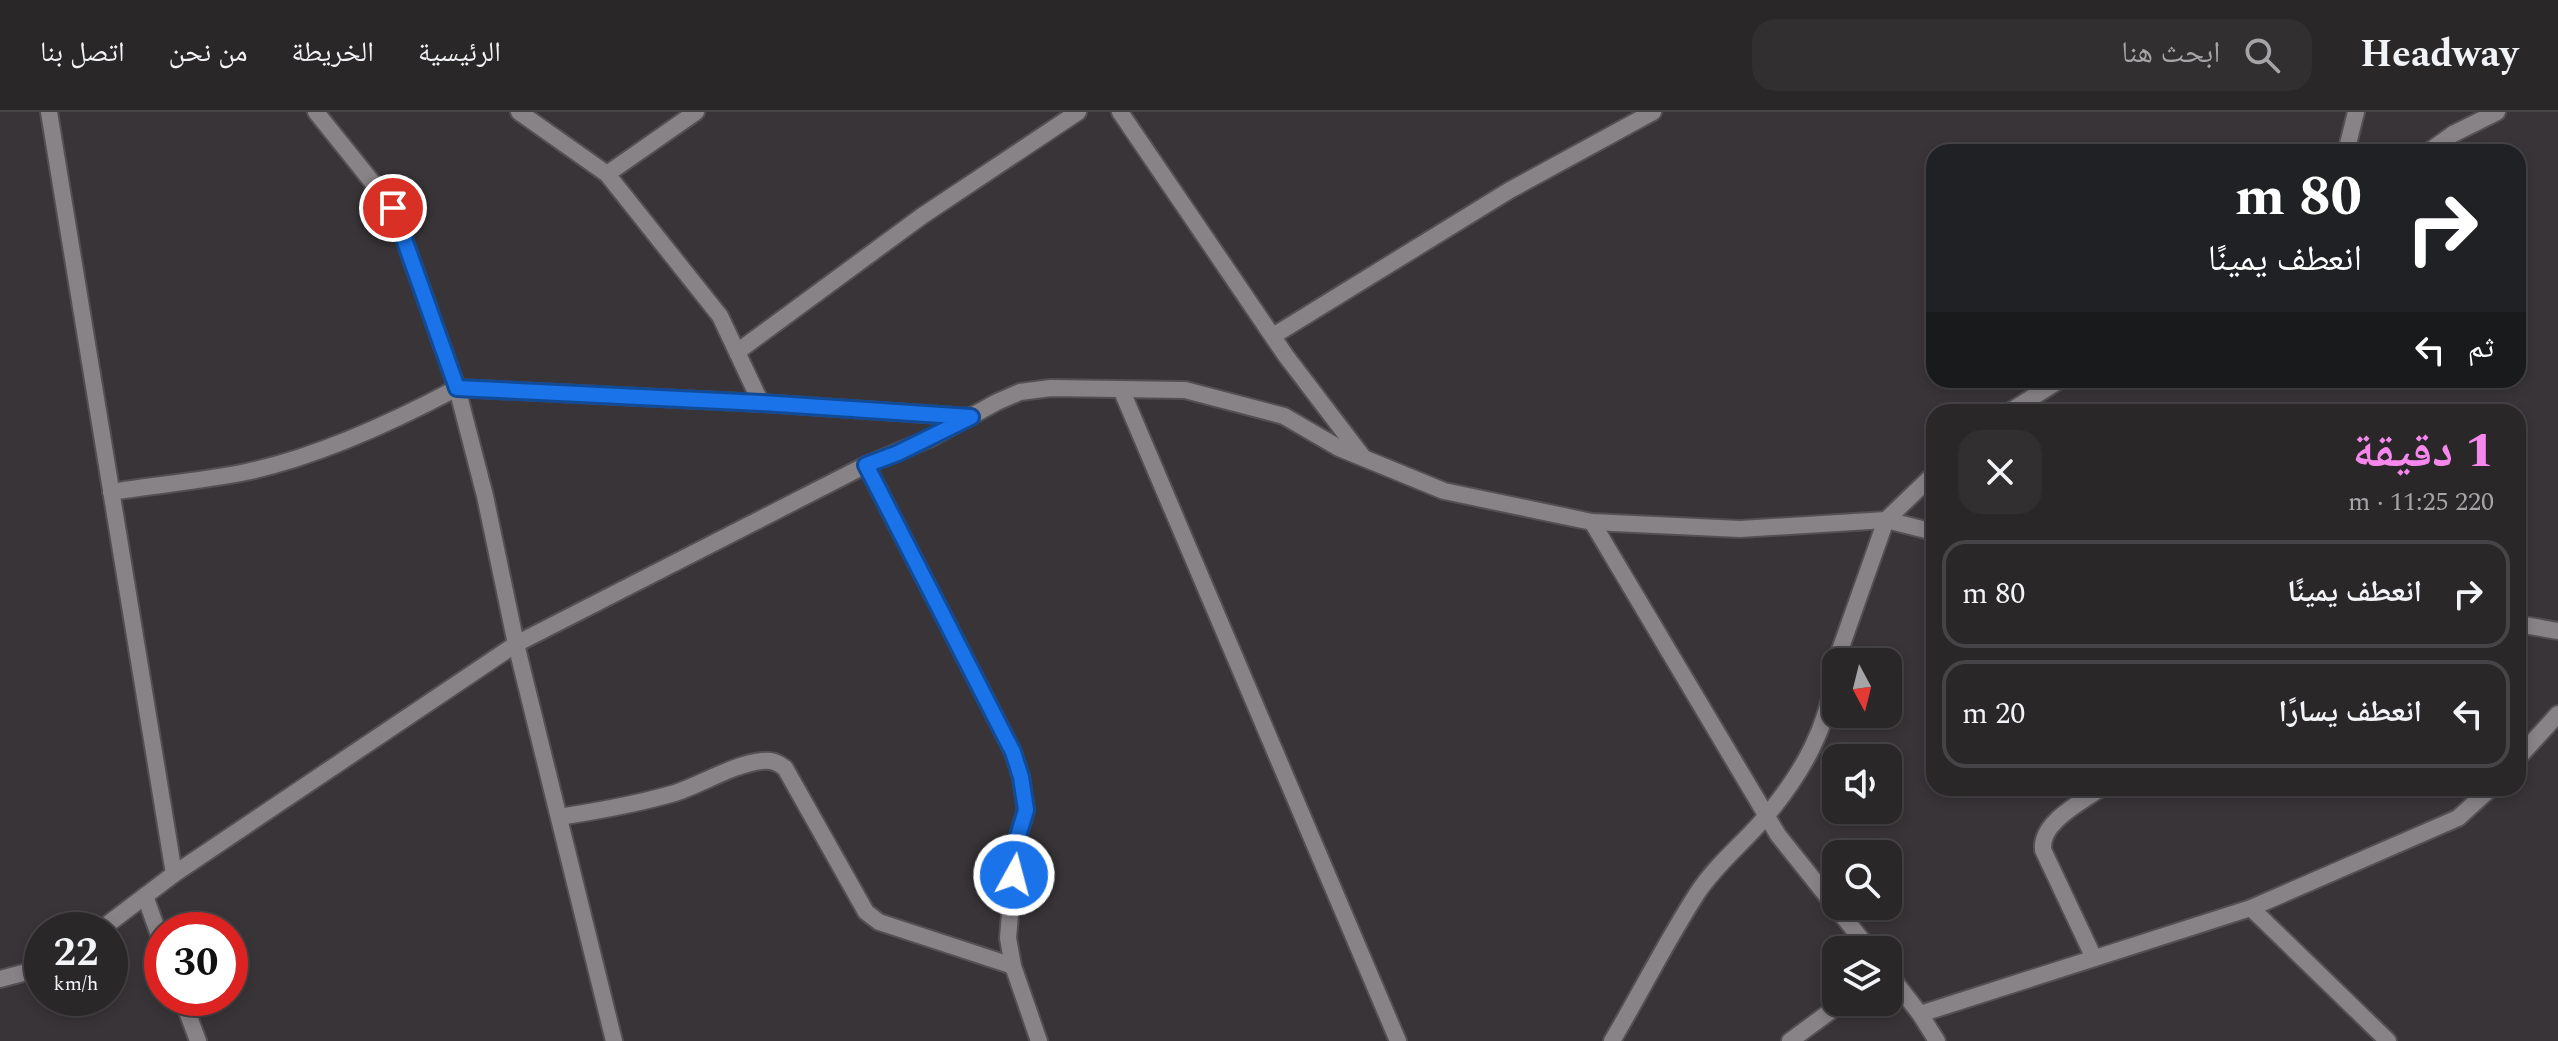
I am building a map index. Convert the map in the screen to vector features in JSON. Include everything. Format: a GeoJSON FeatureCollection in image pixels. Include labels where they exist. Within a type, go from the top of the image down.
{"type":"FeatureCollection","features":[{"type":"Feature","properties":{"kind":"street"},"geometry":{"type":"LineString","coordinates":[[49,112],[174,874]]}},
{"type":"Feature","properties":{"kind":"street"},"geometry":{"type":"LineString","coordinates":[[316,112],[393,208],[457,388],[485,496],[516,644],[614,1041]]}},
{"type":"Feature","properties":{"kind":"street"},"geometry":{"type":"LineString","coordinates":[[519,112],[607,174],[720,316],[761,403]]}},
{"type":"Feature","properties":{"kind":"street"},"geometry":{"type":"LineString","coordinates":[[607,174],[696,112]]}},
{"type":"Feature","properties":{"kind":"street"},"geometry":{"type":"LineString","coordinates":[[737,352],[922,216],[1078,112]]}},
{"type":"Feature","properties":{"kind":"street"},"geometry":{"type":"LineString","coordinates":[[1120,112],[1273,336],[1365,459]]}},
{"type":"Feature","properties":{"kind":"street"},"geometry":{"type":"LineString","coordinates":[[1273,336],[1510,190],[1653,112]]}},
{"type":"Feature","properties":{"kind":"street"},"geometry":{"type":"LineString","coordinates":[[2348,144],[2356,112]]}},
{"type":"Feature","properties":{"kind":"street"},"geometry":{"type":"LineString","coordinates":[[2439,144],[2497,112]]}},
{"type":"Feature","properties":{"kind":"street"},"geometry":{"type":"LineString","coordinates":[[111,492],[247,472],[335,445],[414,411],[457,388],[971,417]]}},
{"type":"Feature","properties":{"kind":"street"},"geometry":{"type":"LineString","coordinates":[[124,912],[174,874],[516,644],[866,465],[898,453],[1020,392],[1051,388],[1185,390],[1284,416],[1339,448],[1444,491],[1592,522],[1740,529],[1886,520],[1926,530]]}},
{"type":"Feature","properties":{"kind":"street"},"geometry":{"type":"LineString","coordinates":[[2022,404],[2047,388]]}},
{"type":"Feature","properties":{"kind":"street"},"geometry":{"type":"LineString","coordinates":[[1121,389],[1398,1041]]}},
{"type":"Feature","properties":{"kind":"street"},"geometry":{"type":"LineString","coordinates":[[866,465],[1013,752],[1021,777],[1026,810],[1016,843],[1008,938],[1013,966],[1039,1041]]}},
{"type":"Feature","properties":{"kind":"street"},"geometry":{"type":"LineString","coordinates":[[1841,648],[1886,520],[1926,482]]}},
{"type":"Feature","properties":{"kind":"street"},"geometry":{"type":"LineString","coordinates":[[1592,522],[1778,835],[1859,936]]}},
{"type":"Feature","properties":{"kind":"street"},"geometry":{"type":"LineString","coordinates":[[2526,625],[2558,631]]}},
{"type":"Feature","properties":{"kind":"street"},"geometry":{"type":"LineString","coordinates":[[2526,749],[2558,714]]}},
{"type":"Feature","properties":{"kind":"street"},"geometry":{"type":"LineString","coordinates":[[1612,1041],[1699,891],[1731,851],[1767,815],[1801,768],[1822,728]]}},
{"type":"Feature","properties":{"kind":"street"},"geometry":{"type":"LineString","coordinates":[[559,817],[606,810],[677,792],[753,763],[776,761],[785,768],[866,912],[879,922],[1013,966]]}},
{"type":"Feature","properties":{"kind":"street"},"geometry":{"type":"LineString","coordinates":[[2090,796],[2054,823],[2042,842],[2094,958]]}},
{"type":"Feature","properties":{"kind":"street"},"geometry":{"type":"LineString","coordinates":[[1920,1014],[2251,908],[2458,818],[2482,796]]}},
{"type":"Feature","properties":{"kind":"street"},"geometry":{"type":"LineString","coordinates":[[145,896],[151,912]]}},
{"type":"Feature","properties":{"kind":"street"},"geometry":{"type":"LineString","coordinates":[[2251,908],[2388,1041]]}},
{"type":"Feature","properties":{"kind":"street"},"geometry":{"type":"LineString","coordinates":[[0,979],[24,973]]}},
{"type":"Feature","properties":{"kind":"street"},"geometry":{"type":"LineString","coordinates":[[1902,991],[1937,1041]]}},
{"type":"Feature","properties":{"kind":"street"},"geometry":{"type":"LineString","coordinates":[[189,1016],[198,1041]]}},
{"type":"Feature","properties":{"kind":"street"},"geometry":{"type":"LineString","coordinates":[[1790,1041],[1824,1016]]}},
{"type":"Feature","properties":{"kind":"route"},"geometry":{"type":"LineString","coordinates":[[393,208],[457,388],[971,417],[931,438],[866,465],[1013,752],[1026,810],[1016,843],[1014,875]]}}]}
